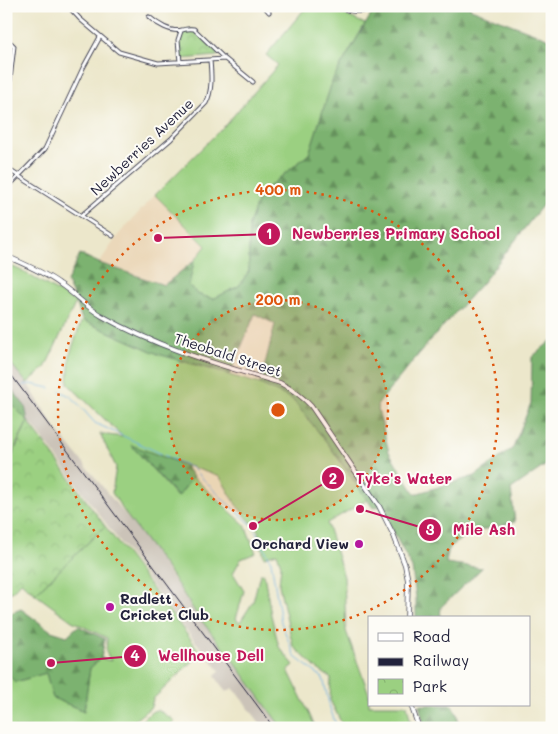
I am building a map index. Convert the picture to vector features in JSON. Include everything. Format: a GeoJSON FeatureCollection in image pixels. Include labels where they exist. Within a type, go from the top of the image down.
{"type":"FeatureCollection","features":[{"type":"Feature","properties":{"kind":"street"},"geometry":{"type":"LineString","coordinates":[[68,6],[100,37],[119,52],[139,59],[158,63],[225,59]]}},
{"type":"Feature","properties":{"kind":"street"},"geometry":{"type":"LineString","coordinates":[[264,6],[269,12]]}},
{"type":"Feature","properties":{"kind":"street"},"geometry":{"type":"LineString","coordinates":[[338,6],[350,11],[359,12],[374,6]]}},
{"type":"Feature","properties":{"kind":"street"},"geometry":{"type":"LineString","coordinates":[[149,17],[156,23],[169,29],[181,31],[188,28],[194,29],[225,59],[253,82]]}},
{"type":"Feature","properties":{"kind":"street"},"geometry":{"type":"LineString","coordinates":[[180,62],[178,40],[181,31]]}},
{"type":"Feature","properties":{"kind":"street"},"geometry":{"type":"LineString","coordinates":[[6,189],[45,149],[83,68],[100,37]]}},
{"type":"Feature","properties":{"kind":"street"},"geometry":{"type":"LineString","coordinates":[[6,44],[11,43],[14,46],[8,96],[6,99]]}},
{"type":"Feature","properties":{"kind":"street","name":"Newberries Avenue"},"geometry":{"type":"LineString","coordinates":[[82,215],[171,139],[206,103],[211,77],[210,60]]}},
{"type":"Feature","properties":{"kind":"street"},"geometry":{"type":"LineString","coordinates":[[6,168],[113,236]]}},
{"type":"Feature","properties":{"kind":"street","name":"Theobald Street"},"geometry":{"type":"LineString","coordinates":[[6,256],[52,279],[87,307],[119,325],[180,352],[280,383],[306,400],[379,506],[394,536],[400,550],[408,581],[407,616]]}},
{"type":"Feature","properties":{"kind":"street"},"geometry":{"type":"LineString","coordinates":[[411,706],[419,728]]}},
{"type":"Feature","properties":{"kind":"shaded area"},"geometry":{"type":"Polygon","coordinates":[[[155,195],[206,246],[194,261],[164,286],[99,263],[119,234],[155,195]]]}},
{"type":"Feature","properties":{"kind":"shaded area"},"geometry":{"type":"Polygon","coordinates":[[[6,358],[27,383],[56,429],[151,547],[197,615],[238,667],[282,728],[264,728],[233,688],[226,692],[215,676],[220,671],[179,622],[35,428],[16,409],[6,395],[6,358]]]}},
{"type":"Feature","properties":{"kind":"green space"},"geometry":{"type":"Polygon","coordinates":[[[307,6],[326,6],[365,24],[333,79],[309,154],[260,194],[249,225],[249,271],[239,286],[213,299],[197,294],[189,285],[194,261],[206,246],[155,195],[227,123],[278,65],[266,55],[307,6]]]}},
{"type":"Feature","properties":{"kind":"green space"},"geometry":{"type":"Polygon","coordinates":[[[381,6],[470,6],[471,9],[552,40],[552,193],[483,282],[428,343],[377,405],[389,452],[415,494],[475,476],[513,448],[531,403],[532,357],[552,340],[552,461],[511,489],[515,522],[469,533],[449,548],[446,563],[482,568],[441,607],[440,616],[416,616],[412,568],[380,506],[373,508],[329,445],[292,399],[260,384],[275,324],[255,314],[230,374],[158,354],[82,320],[67,282],[80,254],[99,263],[164,285],[194,261],[189,285],[197,294],[213,299],[239,286],[249,271],[249,225],[260,194],[309,154],[333,79],[372,13],[381,6]]]}},
{"type":"Feature","properties":{"kind":"green space"},"geometry":{"type":"Polygon","coordinates":[[[193,29],[218,53],[217,56],[182,59],[180,35],[184,31],[193,29]]]}},
{"type":"Feature","properties":{"kind":"green space"},"geometry":{"type":"Polygon","coordinates":[[[6,264],[76,302],[45,368],[27,383],[6,358],[6,264]]]}},
{"type":"Feature","properties":{"kind":"green space"},"geometry":{"type":"Polygon","coordinates":[[[82,320],[158,354],[260,384],[292,399],[329,445],[367,500],[327,523],[344,577],[346,631],[368,691],[368,706],[407,706],[412,728],[344,728],[330,700],[331,678],[316,668],[293,646],[279,585],[281,565],[277,553],[264,557],[258,530],[237,506],[220,477],[132,446],[177,497],[193,477],[245,525],[256,553],[241,559],[233,573],[244,591],[236,619],[240,622],[253,602],[260,574],[264,574],[279,647],[294,665],[288,670],[316,728],[282,728],[238,667],[197,615],[170,573],[112,493],[116,467],[100,434],[123,437],[68,384],[70,354],[82,320]]]}},
{"type":"Feature","properties":{"kind":"green space"},"geometry":{"type":"Polygon","coordinates":[[[6,382],[25,406],[28,421],[6,399],[6,382]]]}},
{"type":"Feature","properties":{"kind":"green space"},"geometry":{"type":"Polygon","coordinates":[[[6,399],[28,421],[9,465],[6,465],[6,399]]]}},
{"type":"Feature","properties":{"kind":"green space"},"geometry":{"type":"Polygon","coordinates":[[[28,421],[105,526],[35,594],[21,582],[11,593],[6,589],[6,470],[28,421]]]}},
{"type":"Feature","properties":{"kind":"green space"},"geometry":{"type":"Polygon","coordinates":[[[131,445],[185,465],[193,477],[178,497],[131,445]]]}},
{"type":"Feature","properties":{"kind":"green space","name":"Radlett Cricket Club"},"geometry":{"type":"Polygon","coordinates":[[[105,526],[201,653],[153,699],[151,707],[125,728],[6,728],[6,672],[15,682],[46,673],[53,698],[84,711],[90,668],[101,658],[111,661],[106,652],[107,638],[72,621],[35,594],[105,526]]]}},
{"type":"Feature","properties":{"kind":"green space"},"geometry":{"type":"Polygon","coordinates":[[[21,609],[51,631],[67,636],[78,626],[105,639],[101,658],[90,668],[84,711],[53,698],[46,673],[15,682],[6,672],[6,615],[21,609]]]}},
{"type":"Feature","properties":{"kind":"green space"},"geometry":{"type":"Polygon","coordinates":[[[419,706],[453,706],[457,714],[460,728],[425,728],[419,706]]]}},
{"type":"Feature","properties":{"kind":"green space"},"geometry":{"type":"Polygon","coordinates":[[[158,710],[175,721],[166,728],[132,728],[153,711],[158,710]]]}},
{"type":"Feature","properties":{"kind":"waterway"},"geometry":{"type":"LineString","coordinates":[[23,385],[31,384],[50,388]]}},
{"type":"Feature","properties":{"kind":"waterway"},"geometry":{"type":"LineString","coordinates":[[6,391],[10,390]]}},
{"type":"Feature","properties":{"kind":"waterway"},"geometry":{"type":"LineString","coordinates":[[60,391],[72,397],[95,423],[192,468],[253,526],[271,561],[281,622],[295,657],[323,678],[337,728]]}},
{"type":"Feature","properties":{"kind":"railway"},"geometry":{"type":"LineString","coordinates":[[6,368],[274,728]]}},
{"type":"Feature","properties":{"kind":"place","name":"Newberries Primary School"},"geometry":{"type":"Point","coordinates":[158,238]}},
{"type":"Feature","properties":{"kind":"place","name":"Mile Ash"},"geometry":{"type":"Point","coordinates":[360,509]}},
{"type":"Feature","properties":{"kind":"place","name":"Tyke's Water"},"geometry":{"type":"Point","coordinates":[253,526]}},
{"type":"Feature","properties":{"kind":"place","name":"Orchard View"},"geometry":{"type":"Point","coordinates":[359,544]}},
{"type":"Feature","properties":{"kind":"place","name":"Radlett Cricket Club"},"geometry":{"type":"Point","coordinates":[110,607]}},
{"type":"Feature","properties":{"kind":"place","name":"Wellhouse Dell"},"geometry":{"type":"Point","coordinates":[51,663]}}]}
